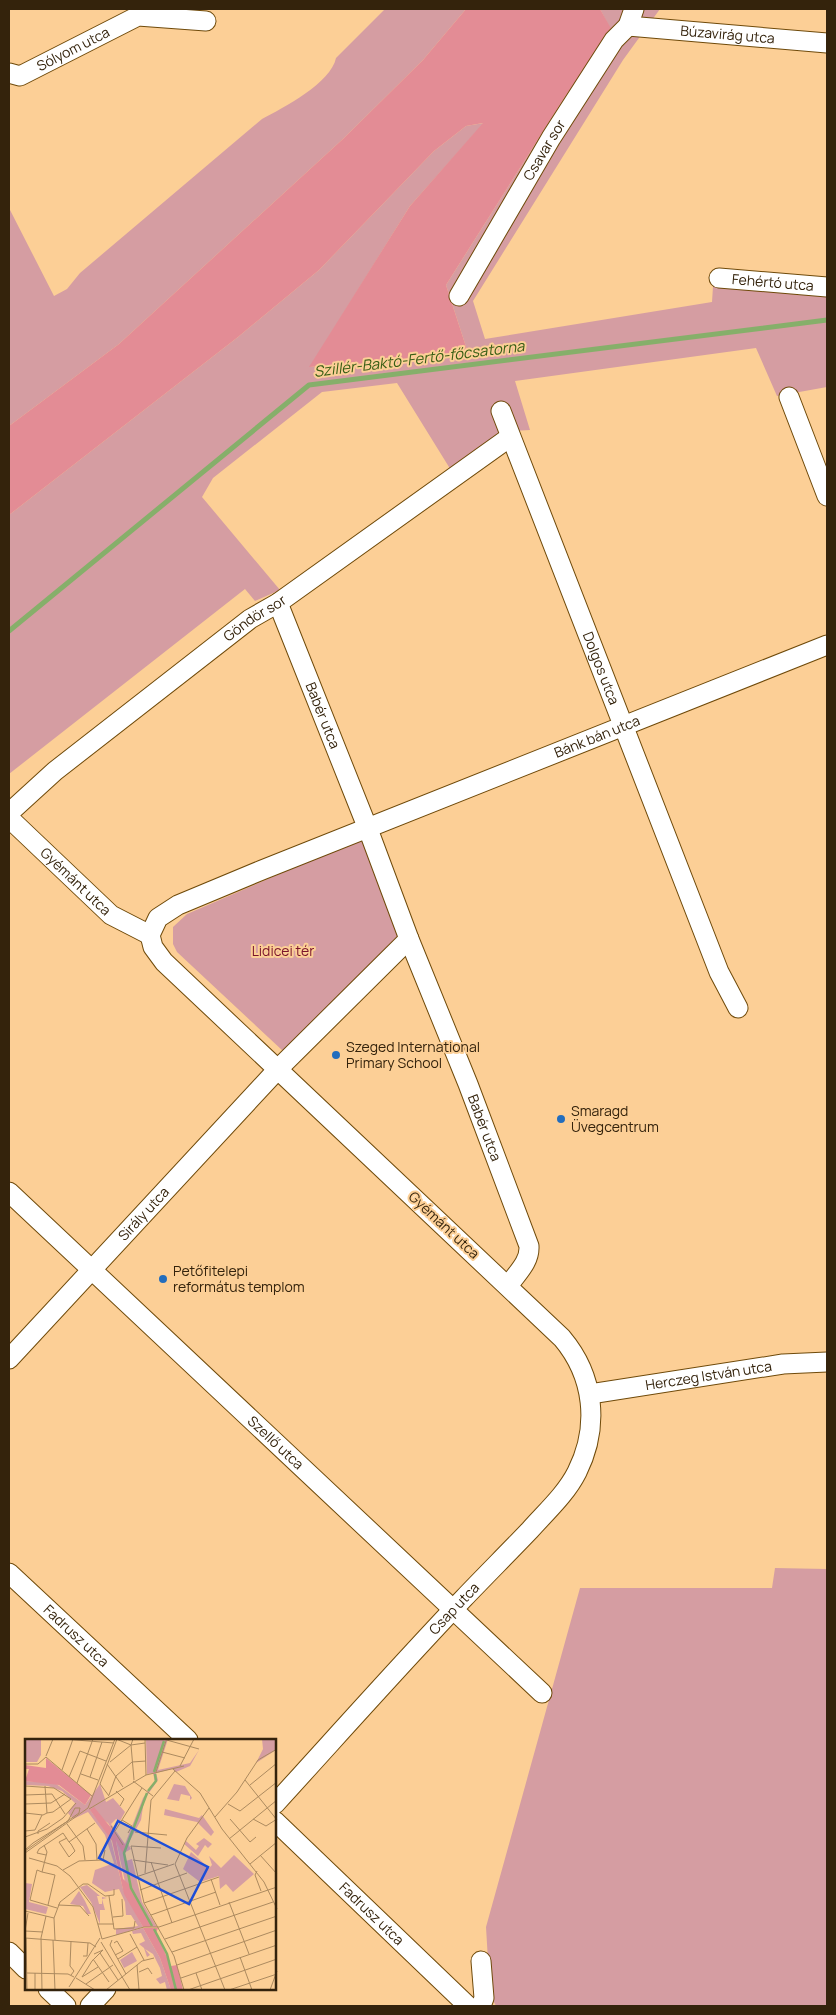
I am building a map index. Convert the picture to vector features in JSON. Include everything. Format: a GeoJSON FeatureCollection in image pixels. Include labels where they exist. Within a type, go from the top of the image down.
{"type":"FeatureCollection","features":[{"type":"Feature","properties":{"kind":"street","name":"Sólyom utca"},"geometry":{"type":"LineString","coordinates":[[9,72],[20,76],[139,12],[206,21]]}},
{"type":"Feature","properties":{"kind":"street","name":"Búzavirág utca"},"geometry":{"type":"LineString","coordinates":[[631,17],[827,43]]}},
{"type":"Feature","properties":{"kind":"street","name":"Csavar sor"},"geometry":{"type":"LineString","coordinates":[[459,296],[551,138],[631,17]]}},
{"type":"Feature","properties":{"kind":"street","name":"Fehértó utca"},"geometry":{"type":"LineString","coordinates":[[718,278],[827,287]]}},
{"type":"Feature","properties":{"kind":"street"},"geometry":{"type":"LineString","coordinates":[[789,397],[827,496]]}},
{"type":"Feature","properties":{"kind":"street","name":"Dolgos utca"},"geometry":{"type":"LineString","coordinates":[[501,411],[719,972],[738,1008]]}},
{"type":"Feature","properties":{"kind":"street","name":"Göndör sor"},"geometry":{"type":"LineString","coordinates":[[9,813],[55,771],[242,625],[278,603],[510,437]]}},
{"type":"Feature","properties":{"kind":"street","name":"Babér utca"},"geometry":{"type":"LineString","coordinates":[[278,603],[368,829]]}},
{"type":"Feature","properties":{"kind":"street","name":"Bánk bán utca"},"geometry":{"type":"LineString","coordinates":[[368,829],[827,645]]}},
{"type":"Feature","properties":{"kind":"street","name":"Gyémánt utca"},"geometry":{"type":"LineString","coordinates":[[9,818],[110,915],[150,936]]}},
{"type":"Feature","properties":{"kind":"street"},"geometry":{"type":"LineString","coordinates":[[368,829],[408,939],[278,1069],[164,962],[152,946],[150,936],[158,918],[178,904],[368,829]]}},
{"type":"Feature","properties":{"kind":"street","name":"Babér utca"},"geometry":{"type":"LineString","coordinates":[[408,939],[468,1084],[529,1246],[530,1254],[527,1261],[508,1286]]}},
{"type":"Feature","properties":{"kind":"street","name":"Gyémánt utca"},"geometry":{"type":"LineString","coordinates":[[278,1069],[508,1286],[570,1348],[581,1364],[590,1394]]}},
{"type":"Feature","properties":{"kind":"street","name":"Sirály utca"},"geometry":{"type":"LineString","coordinates":[[9,1359],[278,1069]]}},
{"type":"Feature","properties":{"kind":"street","name":"Szellő utca"},"geometry":{"type":"LineString","coordinates":[[9,1192],[542,1693]]}},
{"type":"Feature","properties":{"kind":"street","name":"Herczeg István utca"},"geometry":{"type":"LineString","coordinates":[[590,1394],[783,1364],[827,1362]]}},
{"type":"Feature","properties":{"kind":"street","name":"Csap utca"},"geometry":{"type":"LineString","coordinates":[[276,1803],[453,1610],[550,1509],[571,1483],[586,1450],[590,1422],[590,1394]]}},
{"type":"Feature","properties":{"kind":"street","name":"Fadrusz utca"},"geometry":{"type":"LineString","coordinates":[[9,1573],[187,1739]]}},
{"type":"Feature","properties":{"kind":"street","name":"Fadrusz utca"},"geometry":{"type":"LineString","coordinates":[[276,1822],[468,2006]]}},
{"type":"Feature","properties":{"kind":"street"},"geometry":{"type":"LineString","coordinates":[[9,1952],[25,1968]]}},
{"type":"Feature","properties":{"kind":"street"},"geometry":{"type":"LineString","coordinates":[[481,1961],[484,1998],[481,2006]]}},
{"type":"Feature","properties":{"kind":"street"},"geometry":{"type":"LineString","coordinates":[[49,1990],[66,2006]]}},
{"type":"Feature","properties":{"kind":"street"},"geometry":{"type":"LineString","coordinates":[[90,2006],[105,1990]]}},
{"type":"Feature","properties":{"kind":"green space"},"geometry":{"type":"Polygon","coordinates":[[[385,9],[466,9],[423,60],[344,138],[119,344],[9,426],[9,208],[54,296],[67,289],[80,273],[262,119],[305,94],[316,85],[325,77],[336,58],[385,9]]]}},
{"type":"Feature","properties":{"kind":"green space"},"geometry":{"type":"Polygon","coordinates":[[[600,9],[660,9],[623,60],[473,301],[485,339],[712,302],[714,271],[827,280],[827,387],[777,396],[756,348],[515,381],[530,430],[512,431],[449,474],[449,467],[397,383],[322,392],[213,478],[202,497],[280,590],[255,601],[245,589],[9,774],[9,515],[238,337],[319,270],[434,151],[466,126],[484,123],[410,206],[310,367],[469,356],[446,285],[566,95],[612,32],[600,9]]]}},
{"type":"Feature","properties":{"kind":"green space","name":"Lidicei tér"},"geometry":{"type":"Polygon","coordinates":[[[363,838],[399,940],[283,1051],[177,952],[173,944],[173,927],[187,914],[363,838]]]}},
{"type":"Feature","properties":{"kind":"green space"},"geometry":{"type":"Polygon","coordinates":[[[775,1568],[827,1569],[827,2006],[496,2006],[490,1994],[486,1927],[580,1588],[772,1588],[775,1568]]]}},
{"type":"Feature","properties":{"kind":"shaded area"},"geometry":{"type":"Polygon","coordinates":[[[466,9],[600,9],[613,32],[566,95],[446,285],[469,356],[309,367],[410,206],[483,123],[466,126],[434,151],[319,270],[238,337],[9,515],[9,426],[119,344],[344,138],[423,60],[466,9]]]}},
{"type":"Feature","properties":{"kind":"waterway","name":"Szillér-Baktó-Fertő-főcsatorna"},"geometry":{"type":"LineString","coordinates":[[9,631],[309,385],[827,320]]}},
{"type":"Feature","properties":{"kind":"place","name":"Szeged International Primary School"},"geometry":{"type":"Point","coordinates":[336,1055]}},
{"type":"Feature","properties":{"kind":"place","name":"Smaragd Üvegcentrum"},"geometry":{"type":"Point","coordinates":[561,1119]}},
{"type":"Feature","properties":{"kind":"place","name":"Petőfitelepi református templom"},"geometry":{"type":"Point","coordinates":[163,1279]}}]}
